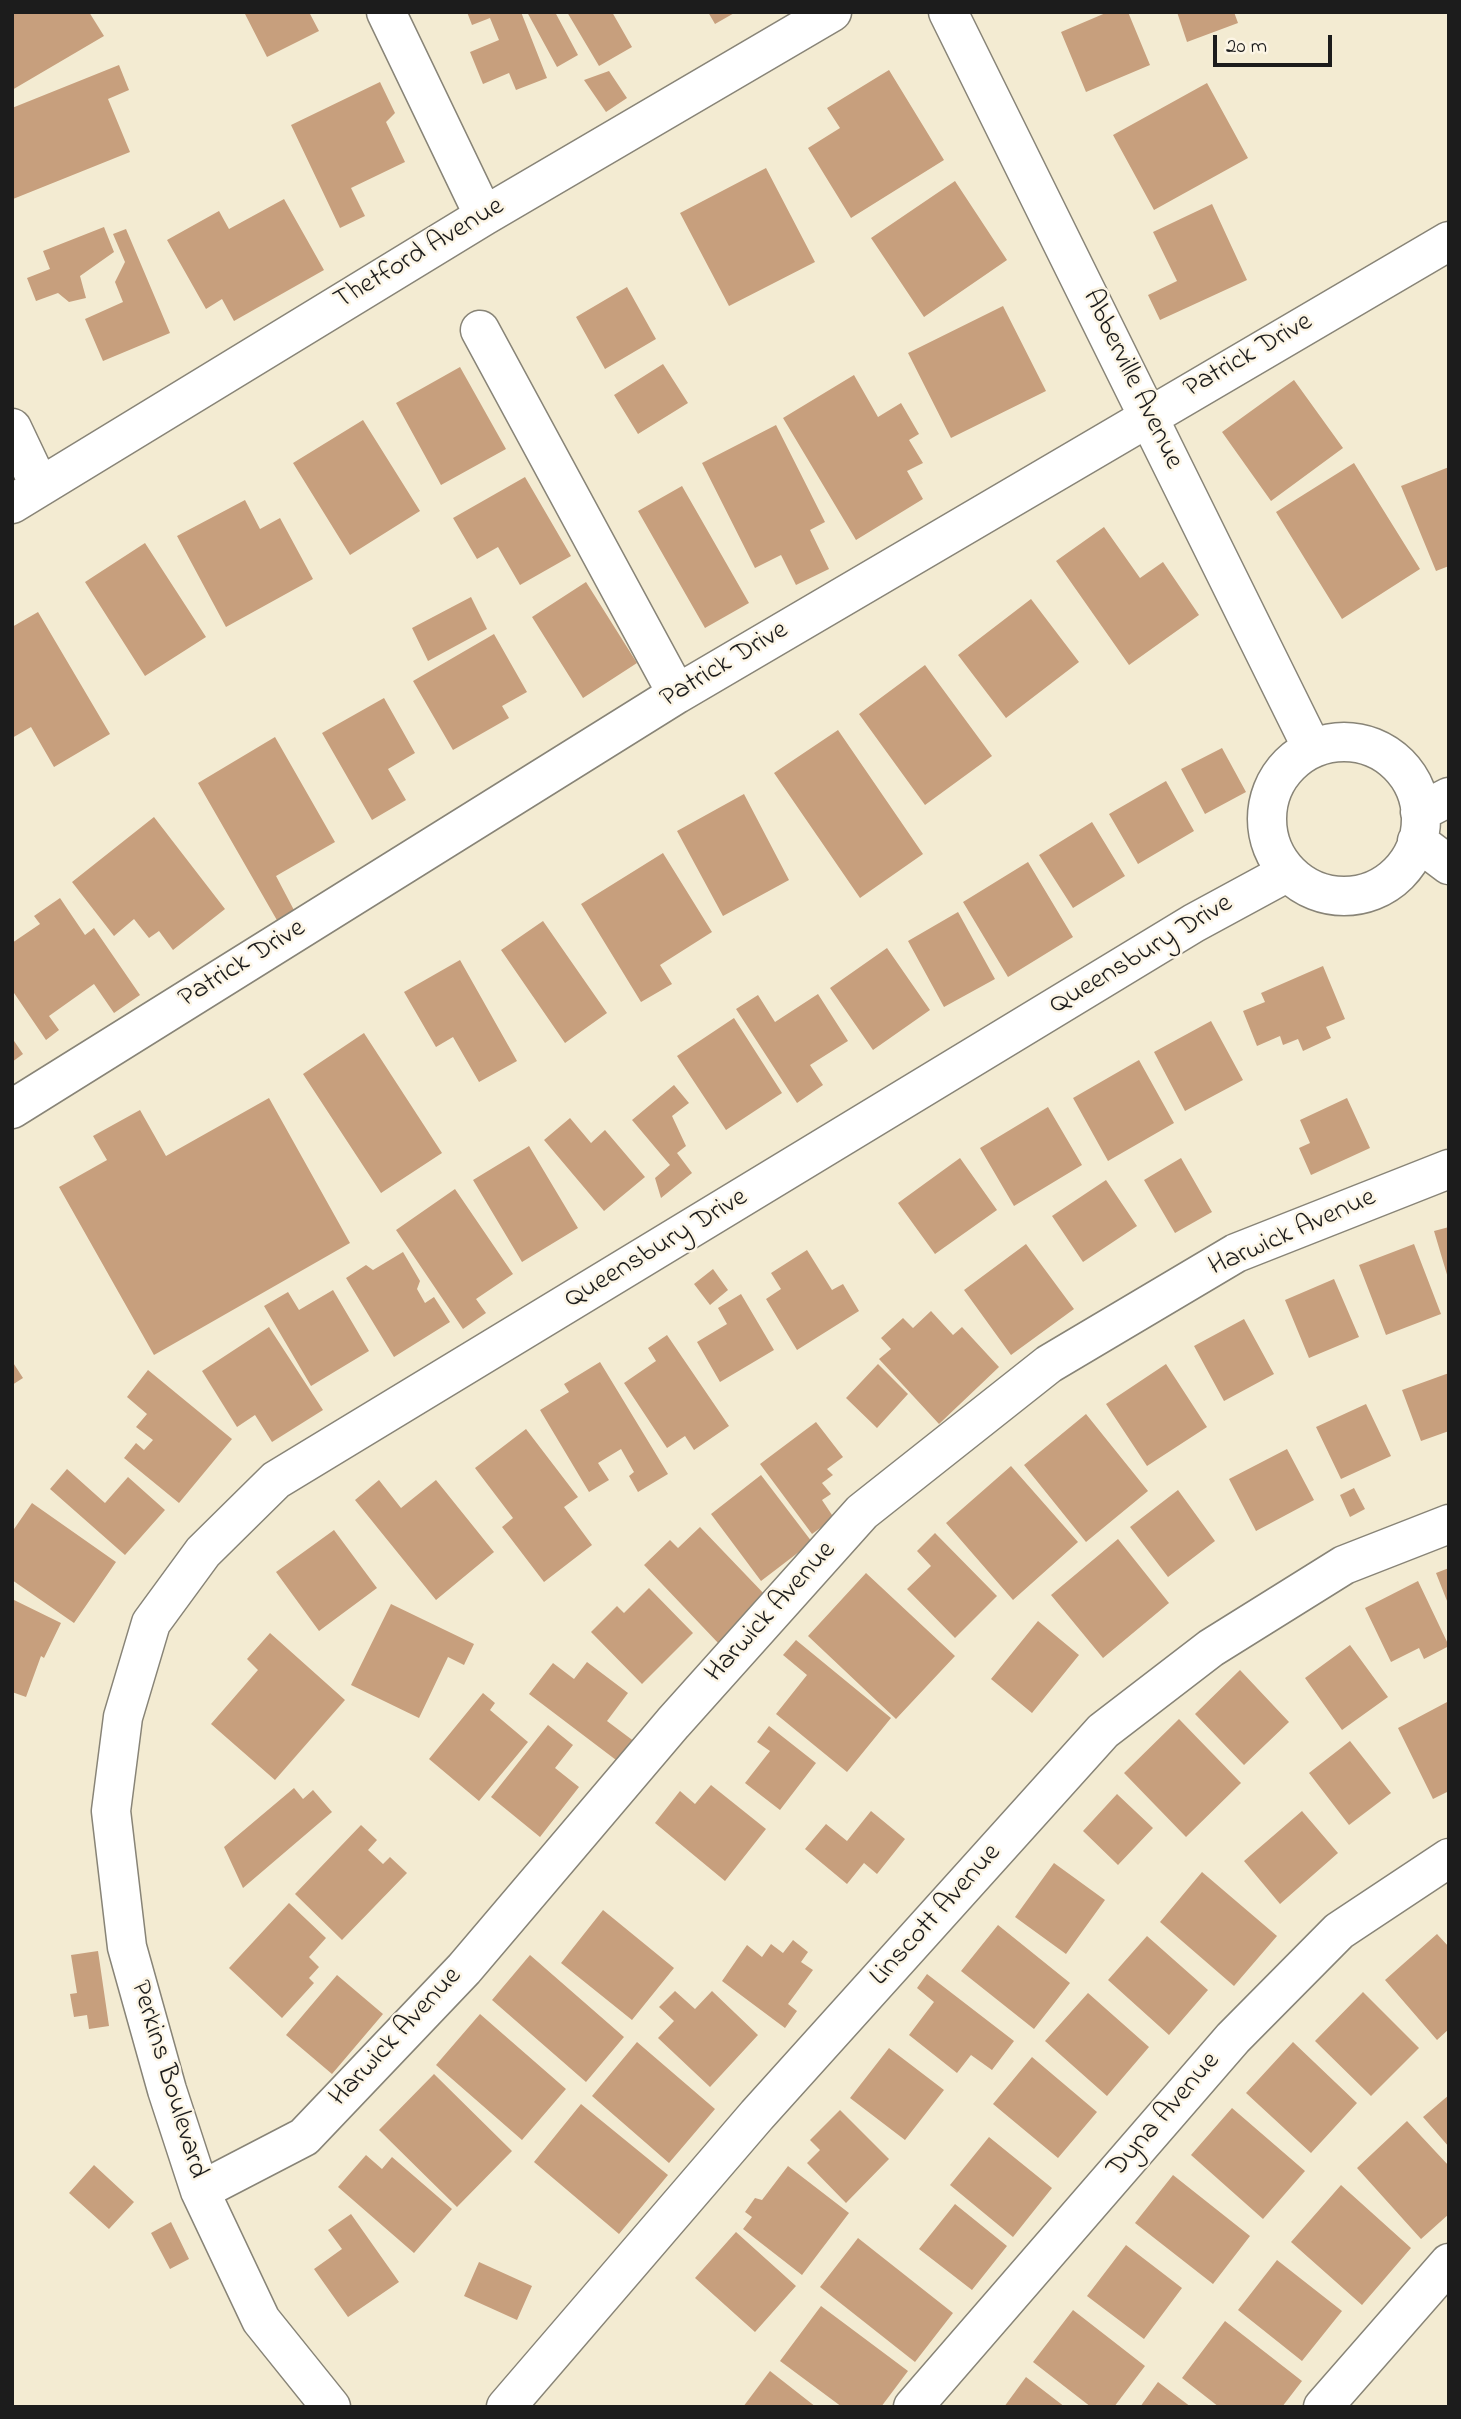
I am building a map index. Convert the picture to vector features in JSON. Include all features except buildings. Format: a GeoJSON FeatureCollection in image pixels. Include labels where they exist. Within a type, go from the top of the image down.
{"type":"FeatureCollection","features":[{"type":"Feature","properties":{"kind":"street"},"geometry":{"type":"LineString","coordinates":[[386,12],[484,216]]}},
{"type":"Feature","properties":{"kind":"street","name":"Thetford Avenue"},"geometry":{"type":"LineString","coordinates":[[26,496],[484,216],[832,12]]}},
{"type":"Feature","properties":{"kind":"street","name":"Abberville Avenue"},"geometry":{"type":"LineString","coordinates":[[948,12],[1312,748]]}},
{"type":"Feature","properties":{"kind":"street","name":"Patrick Drive"},"geometry":{"type":"LineString","coordinates":[[12,1109],[677,694],[1449,241]]}},
{"type":"Feature","properties":{"kind":"street"},"geometry":{"type":"LineString","coordinates":[[480,330],[677,694]]}},
{"type":"Feature","properties":{"kind":"street"},"geometry":{"type":"LineString","coordinates":[[12,428],[26,496]]}},
{"type":"Feature","properties":{"kind":"street"},"geometry":{"type":"LineString","coordinates":[[1429,817],[1403,868],[1383,885],[1359,895],[1334,896],[1309,888],[1288,872],[1274,852],[1267,828],[1268,803],[1277,780],[1292,761],[1312,748],[1336,741],[1360,743],[1382,752],[1402,768],[1429,817],[1449,865]]}},
{"type":"Feature","properties":{"kind":"street","name":"Queensbury Drive"},"geometry":{"type":"LineString","coordinates":[[123,1717],[151,1623],[203,1552],[276,1480],[1194,923],[1288,872]]}},
{"type":"Feature","properties":{"kind":"street","name":"Harwick Avenue"},"geometry":{"type":"LineString","coordinates":[[200,2191],[304,2137],[464,1969],[673,1723],[862,1512],[1049,1364],[1224,1260],[1449,1169]]}},
{"type":"Feature","properties":{"kind":"street","name":"Linscott Avenue"},"geometry":{"type":"LineString","coordinates":[[506,2407],[757,2115],[1103,1731],[1211,1648],[1344,1565],[1449,1524]]}},
{"type":"Feature","properties":{"kind":"street","name":"Perkins Boulevard"},"geometry":{"type":"LineString","coordinates":[[123,1717],[111,1811],[127,1947],[167,2091],[200,2191],[261,2320],[331,2407]]}},
{"type":"Feature","properties":{"kind":"street","name":"Dyna Avenue"},"geometry":{"type":"LineString","coordinates":[[913,2407],[1233,2038],[1339,1931],[1449,1858]]}},
{"type":"Feature","properties":{"kind":"street"},"geometry":{"type":"LineString","coordinates":[[1323,2407],[1449,2263]]}}]}
